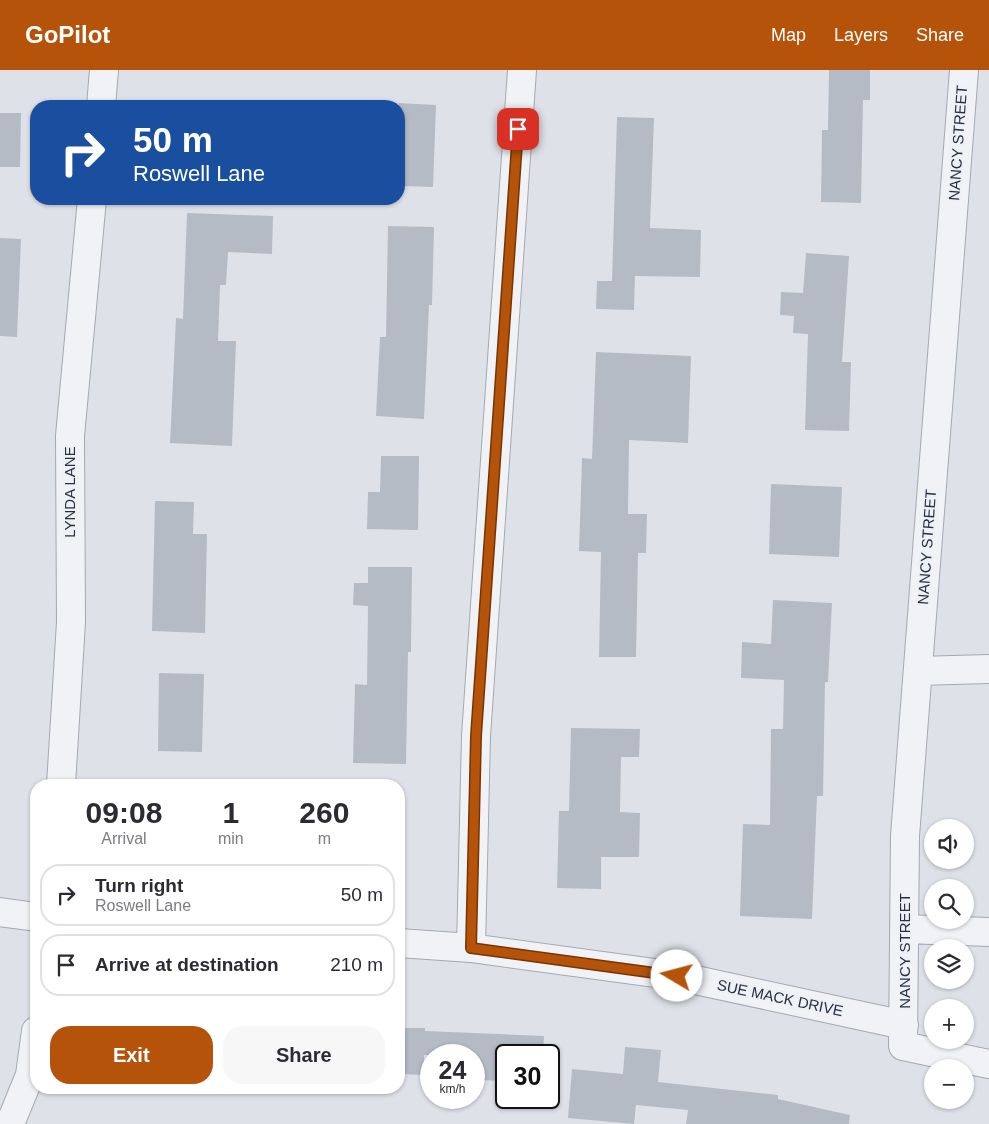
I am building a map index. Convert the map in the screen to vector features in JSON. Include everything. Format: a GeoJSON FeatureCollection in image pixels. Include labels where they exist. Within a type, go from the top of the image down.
{"type":"FeatureCollection","features":[{"type":"Feature","properties":{"kind":"street"},"geometry":{"type":"LineString","coordinates":[[101,100],[104,70]]}},
{"type":"Feature","properties":{"kind":"street"},"geometry":{"type":"LineString","coordinates":[[471,948],[476,736],[522,70]]}},
{"type":"Feature","properties":{"kind":"street","name":"NANCY STREET"},"geometry":{"type":"LineString","coordinates":[[904,1024],[906,836],[964,70]]}},
{"type":"Feature","properties":{"kind":"street","name":"LYNDA LANE"},"geometry":{"type":"LineString","coordinates":[[61,779],[71,622],[70,436],[91,205]]}},
{"type":"Feature","properties":{"kind":"street"},"geometry":{"type":"LineString","coordinates":[[918,671],[989,669]]}},
{"type":"Feature","properties":{"kind":"street"},"geometry":{"type":"LineString","coordinates":[[0,912],[30,916]]}},
{"type":"Feature","properties":{"kind":"street"},"geometry":{"type":"LineString","coordinates":[[905,929],[989,932]]}},
{"type":"Feature","properties":{"kind":"street","name":"SUE MACK DRIVE"},"geometry":{"type":"LineString","coordinates":[[405,943],[471,948],[677,976],[904,1024]]}},
{"type":"Feature","properties":{"kind":"street"},"geometry":{"type":"LineString","coordinates":[[904,1024],[903,1046],[989,1064]]}},
{"type":"Feature","properties":{"kind":"street"},"geometry":{"type":"LineString","coordinates":[[10,1124],[30,1075]]}},
{"type":"Feature","properties":{"kind":"building"},"geometry":{"type":"Polygon","coordinates":[[[829,70],[870,70],[870,100],[863,100],[861,203],[821,202],[822,130],[828,130],[829,70]]]}},
{"type":"Feature","properties":{"kind":"building"},"geometry":{"type":"Polygon","coordinates":[[[405,103],[436,105],[433,187],[405,186],[405,103]]]}},
{"type":"Feature","properties":{"kind":"building"},"geometry":{"type":"Polygon","coordinates":[[[0,113],[21,113],[20,167],[0,167],[0,113]]]}},
{"type":"Feature","properties":{"kind":"building"},"geometry":{"type":"Polygon","coordinates":[[[617,117],[654,118],[650,228],[701,230],[700,277],[635,276],[634,310],[596,309],[597,281],[612,281],[617,117]]]}},
{"type":"Feature","properties":{"kind":"building"},"geometry":{"type":"Polygon","coordinates":[[[187,213],[273,216],[272,254],[228,252],[226,285],[220,285],[218,341],[236,341],[232,446],[170,443],[176,318],[183,319],[187,213]]]}},
{"type":"Feature","properties":{"kind":"building"},"geometry":{"type":"Polygon","coordinates":[[[388,226],[434,227],[432,305],[429,305],[424,419],[376,416],[380,337],[386,337],[388,226]]]}},
{"type":"Feature","properties":{"kind":"building"},"geometry":{"type":"Polygon","coordinates":[[[0,238],[21,239],[17,337],[0,336],[0,238]]]}},
{"type":"Feature","properties":{"kind":"building"},"geometry":{"type":"Polygon","coordinates":[[[806,253],[849,256],[842,362],[851,362],[849,431],[805,430],[808,334],[793,333],[794,316],[780,315],[781,292],[803,293],[806,253]]]}},
{"type":"Feature","properties":{"kind":"building"},"geometry":{"type":"Polygon","coordinates":[[[596,352],[691,356],[688,443],[629,440],[628,514],[647,514],[646,553],[638,553],[636,657],[599,657],[601,552],[579,551],[582,458],[592,459],[596,352]]]}},
{"type":"Feature","properties":{"kind":"building"},"geometry":{"type":"Polygon","coordinates":[[[381,456],[419,456],[418,530],[367,529],[368,492],[380,492],[381,456]]]}},
{"type":"Feature","properties":{"kind":"building"},"geometry":{"type":"Polygon","coordinates":[[[771,484],[842,487],[839,557],[769,554],[771,484]]]}},
{"type":"Feature","properties":{"kind":"building"},"geometry":{"type":"Polygon","coordinates":[[[155,501],[194,502],[193,534],[207,534],[205,633],[152,631],[155,501]]]}},
{"type":"Feature","properties":{"kind":"building"},"geometry":{"type":"Polygon","coordinates":[[[368,567],[412,567],[411,652],[408,652],[406,764],[353,763],[355,684],[367,685],[368,606],[353,605],[354,583],[368,583],[368,567]]]}},
{"type":"Feature","properties":{"kind":"building"},"geometry":{"type":"Polygon","coordinates":[[[773,600],[832,603],[828,682],[825,682],[823,796],[817,796],[812,919],[740,916],[743,824],[770,825],[771,729],[783,729],[784,680],[741,678],[742,642],[771,644],[773,600]]]}},
{"type":"Feature","properties":{"kind":"building"},"geometry":{"type":"Polygon","coordinates":[[[159,673],[204,674],[202,752],[158,751],[159,673]]]}},
{"type":"Feature","properties":{"kind":"building"},"geometry":{"type":"Polygon","coordinates":[[[571,728],[640,729],[639,757],[621,757],[620,812],[640,813],[639,857],[601,857],[601,889],[557,888],[559,811],[569,811],[571,728]]]}},
{"type":"Feature","properties":{"kind":"building"},"geometry":{"type":"Polygon","coordinates":[[[405,1028],[425,1028],[425,1031],[544,1036],[544,1044],[495,1044],[495,1081],[485,1080],[485,1044],[420,1044],[420,1075],[405,1074],[405,1028]]]}},
{"type":"Feature","properties":{"kind":"building"},"geometry":{"type":"Polygon","coordinates":[[[625,1047],[661,1050],[658,1082],[778,1095],[778,1099],[850,1115],[849,1124],[686,1124],[688,1110],[636,1105],[634,1124],[568,1118],[572,1069],[623,1074],[625,1047]]]}},
{"type":"Feature","properties":{"kind":"route"},"geometry":{"type":"LineString","coordinates":[[518,129],[476,736],[471,948],[677,976]]}}]}
